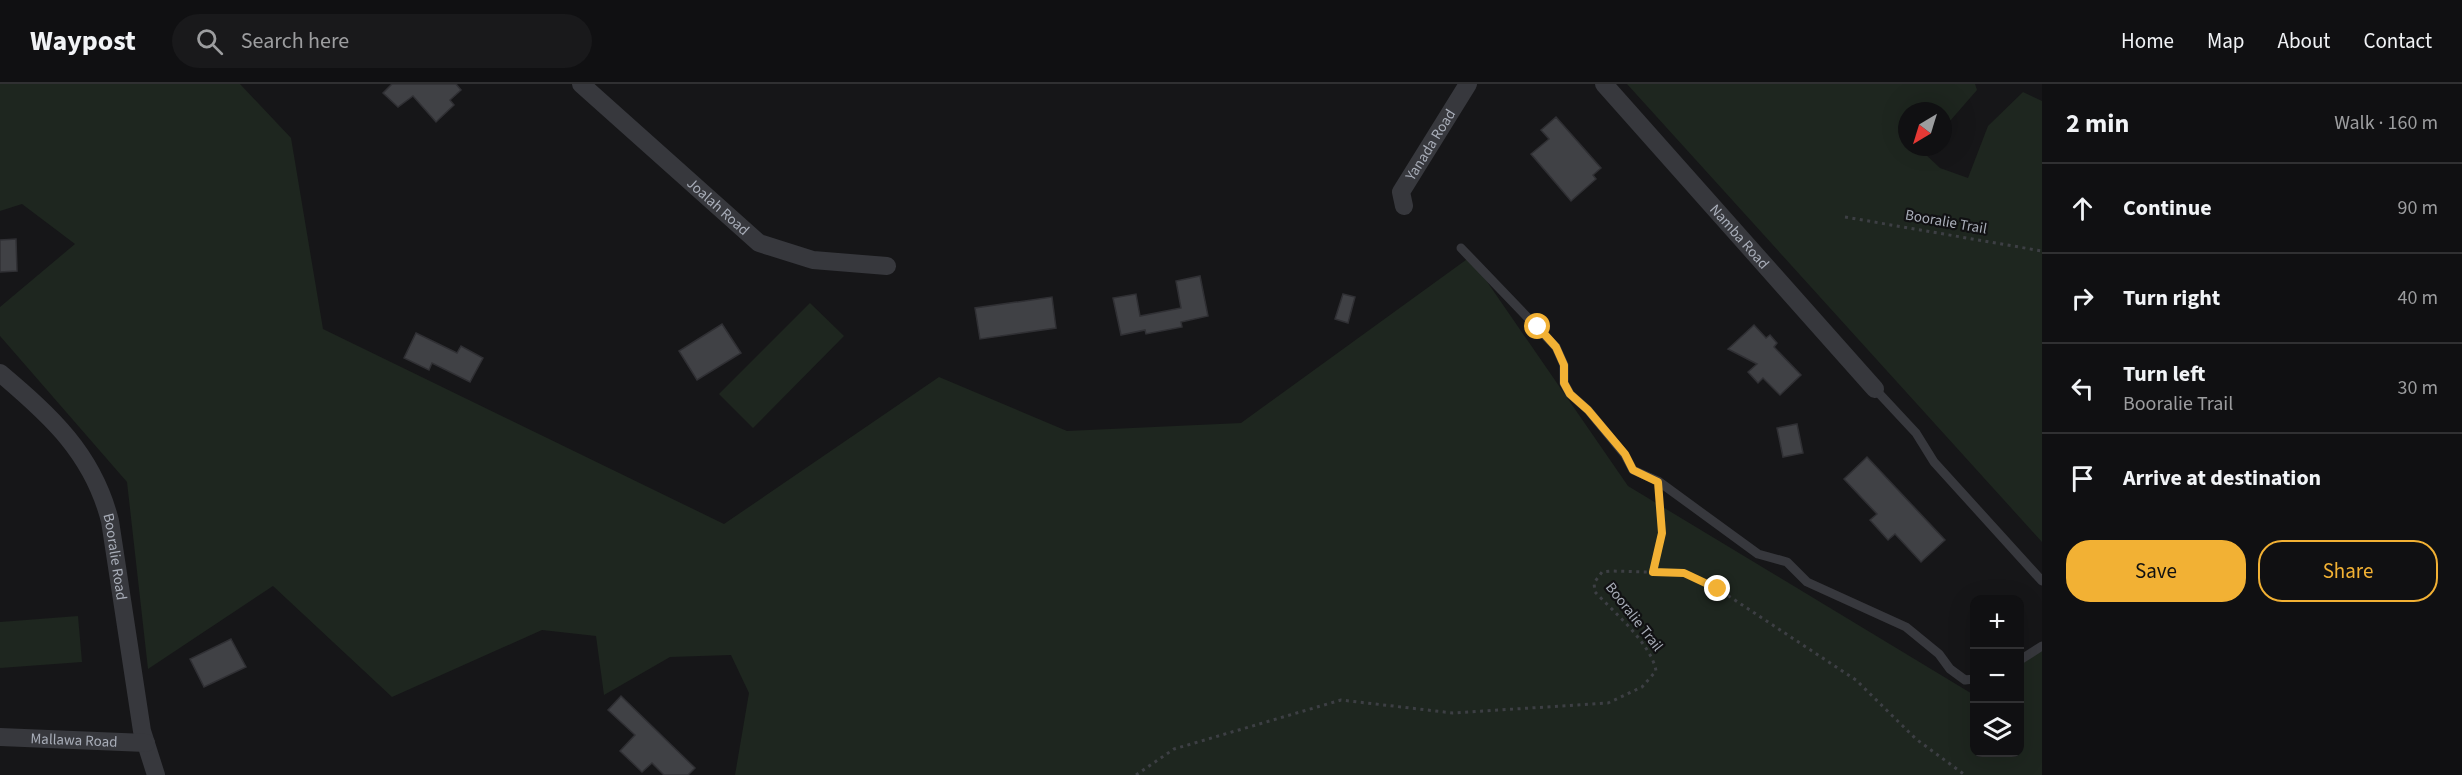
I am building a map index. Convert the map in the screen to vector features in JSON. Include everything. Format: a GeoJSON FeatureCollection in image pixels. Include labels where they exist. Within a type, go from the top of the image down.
{"type":"FeatureCollection","features":[{"type":"Feature","properties":{"kind":"street","name":"Joalah Road"},"geometry":{"type":"LineString","coordinates":[[581,84],[759,243],[813,260],[887,266]]}},
{"type":"Feature","properties":{"kind":"street","name":"Yanada Road"},"geometry":{"type":"LineString","coordinates":[[1404,206],[1401,192],[1468,84]]}},
{"type":"Feature","properties":{"kind":"street","name":"Namba Road"},"geometry":{"type":"LineString","coordinates":[[1604,84],[1875,389]]}},
{"type":"Feature","properties":{"kind":"street","name":"Booralie Road"},"geometry":{"type":"LineString","coordinates":[[0,373],[44,410],[68,437],[104,496],[110,521],[142,731],[156,775]]}},
{"type":"Feature","properties":{"kind":"street","name":"Mallawa Road"},"geometry":{"type":"LineString","coordinates":[[0,737],[146,743]]}},
{"type":"Feature","properties":{"kind":"lane"},"geometry":{"type":"LineString","coordinates":[[1461,248],[1556,347],[1564,365],[1564,383],[1570,394],[1588,410],[1625,454],[1633,470],[1658,482],[1758,554],[1787,562],[1807,582],[1906,627],[1939,654],[1950,669],[1965,680],[1970,679]]}},
{"type":"Feature","properties":{"kind":"lane"},"geometry":{"type":"LineString","coordinates":[[1875,389],[1916,433],[1934,462],[2042,581]]}},
{"type":"Feature","properties":{"kind":"lane"},"geometry":{"type":"LineString","coordinates":[[2024,657],[2042,646]]}},
{"type":"Feature","properties":{"kind":"path","name":"Booralie Trail"},"geometry":{"type":"LineString","coordinates":[[1845,217],[2042,251]]}},
{"type":"Feature","properties":{"kind":"path"},"geometry":{"type":"LineString","coordinates":[[1653,572],[1662,533],[1658,482]]}},
{"type":"Feature","properties":{"kind":"path","name":"Booralie Trail"},"geometry":{"type":"LineString","coordinates":[[1136,775],[1174,749],[1341,700],[1453,713],[1608,703],[1642,687],[1656,671],[1654,661],[1641,642],[1595,592],[1594,583],[1602,572],[1684,573],[1718,589],[1856,680],[1916,739],[1965,775]]}},
{"type":"Feature","properties":{"kind":"shaded area"},"geometry":{"type":"Polygon","coordinates":[[[0,84],[240,84],[291,138],[323,329],[724,524],[939,377],[1067,431],[1241,423],[1470,257],[1628,486],[1970,693],[1970,757],[2024,757],[2024,661],[2042,648],[2042,775],[735,775],[749,693],[731,655],[670,657],[604,695],[596,636],[542,630],[392,697],[273,586],[148,669],[127,482],[0,336],[0,307],[75,244],[22,204],[0,211],[0,84]]]}},
{"type":"Feature","properties":{"kind":"shaded area"},"geometry":{"type":"Polygon","coordinates":[[[1627,84],[1975,84],[1977,90],[1952,119],[1952,102],[1898,102],[1898,156],[1927,156],[1940,168],[1968,178],[1988,126],[2023,92],[2042,101],[2042,542],[1627,84]]]}},
{"type":"Feature","properties":{"kind":"shaded area"},"geometry":{"type":"Polygon","coordinates":[[[810,303],[844,336],[753,428],[719,394],[810,303]]]}},
{"type":"Feature","properties":{"kind":"shaded area"},"geometry":{"type":"Polygon","coordinates":[[[78,616],[82,662],[0,668],[0,622],[78,616]]]}},
{"type":"Feature","properties":{"kind":"building"},"geometry":{"type":"Polygon","coordinates":[[[392,84],[456,84],[461,90],[450,100],[454,105],[436,122],[413,96],[398,107],[383,93],[392,84]]]}},
{"type":"Feature","properties":{"kind":"building"},"geometry":{"type":"Polygon","coordinates":[[[1556,117],[1601,168],[1593,175],[1596,179],[1571,201],[1531,154],[1549,139],[1541,130],[1556,117]]]}},
{"type":"Feature","properties":{"kind":"building"},"geometry":{"type":"Polygon","coordinates":[[[16,239],[17,271],[0,272],[0,240],[16,239]]]}},
{"type":"Feature","properties":{"kind":"building"},"geometry":{"type":"Polygon","coordinates":[[[1200,276],[1208,316],[1181,322],[1182,327],[1146,334],[1145,330],[1121,335],[1113,298],[1136,294],[1140,316],[1181,308],[1176,281],[1200,276]]]}},
{"type":"Feature","properties":{"kind":"building"},"geometry":{"type":"Polygon","coordinates":[[[1343,294],[1355,297],[1348,323],[1335,319],[1343,294]]]}},
{"type":"Feature","properties":{"kind":"building"},"geometry":{"type":"Polygon","coordinates":[[[1052,297],[1056,328],[980,339],[975,308],[1052,297]]]}},
{"type":"Feature","properties":{"kind":"building"},"geometry":{"type":"Polygon","coordinates":[[[722,324],[741,353],[697,380],[679,351],[722,324]]]}},
{"type":"Feature","properties":{"kind":"building"},"geometry":{"type":"Polygon","coordinates":[[[1754,325],[1766,338],[1770,335],[1777,343],[1774,347],[1801,375],[1780,395],[1763,378],[1758,383],[1748,372],[1757,364],[1728,349],[1754,325]]]}},
{"type":"Feature","properties":{"kind":"building"},"geometry":{"type":"Polygon","coordinates":[[[416,333],[457,353],[461,346],[483,358],[470,382],[432,363],[429,370],[404,358],[416,333]]]}},
{"type":"Feature","properties":{"kind":"building"},"geometry":{"type":"Polygon","coordinates":[[[1797,424],[1803,453],[1783,457],[1777,428],[1797,424]]]}},
{"type":"Feature","properties":{"kind":"building"},"geometry":{"type":"Polygon","coordinates":[[[1867,457],[1945,540],[1921,562],[1895,534],[1888,540],[1870,520],[1877,514],[1844,479],[1867,457]]]}},
{"type":"Feature","properties":{"kind":"building"},"geometry":{"type":"Polygon","coordinates":[[[231,639],[246,667],[204,687],[190,659],[231,639]]]}},
{"type":"Feature","properties":{"kind":"building"},"geometry":{"type":"Polygon","coordinates":[[[621,696],[695,768],[688,775],[664,775],[652,763],[642,772],[620,751],[635,735],[608,710],[621,696]]]}},
{"type":"Feature","properties":{"kind":"route"},"geometry":{"type":"LineString","coordinates":[[1538,327],[1556,347],[1564,365],[1564,383],[1570,394],[1588,410],[1598,425],[1625,454],[1633,470],[1658,482],[1662,533],[1653,572],[1684,573],[1718,589]]}}]}
